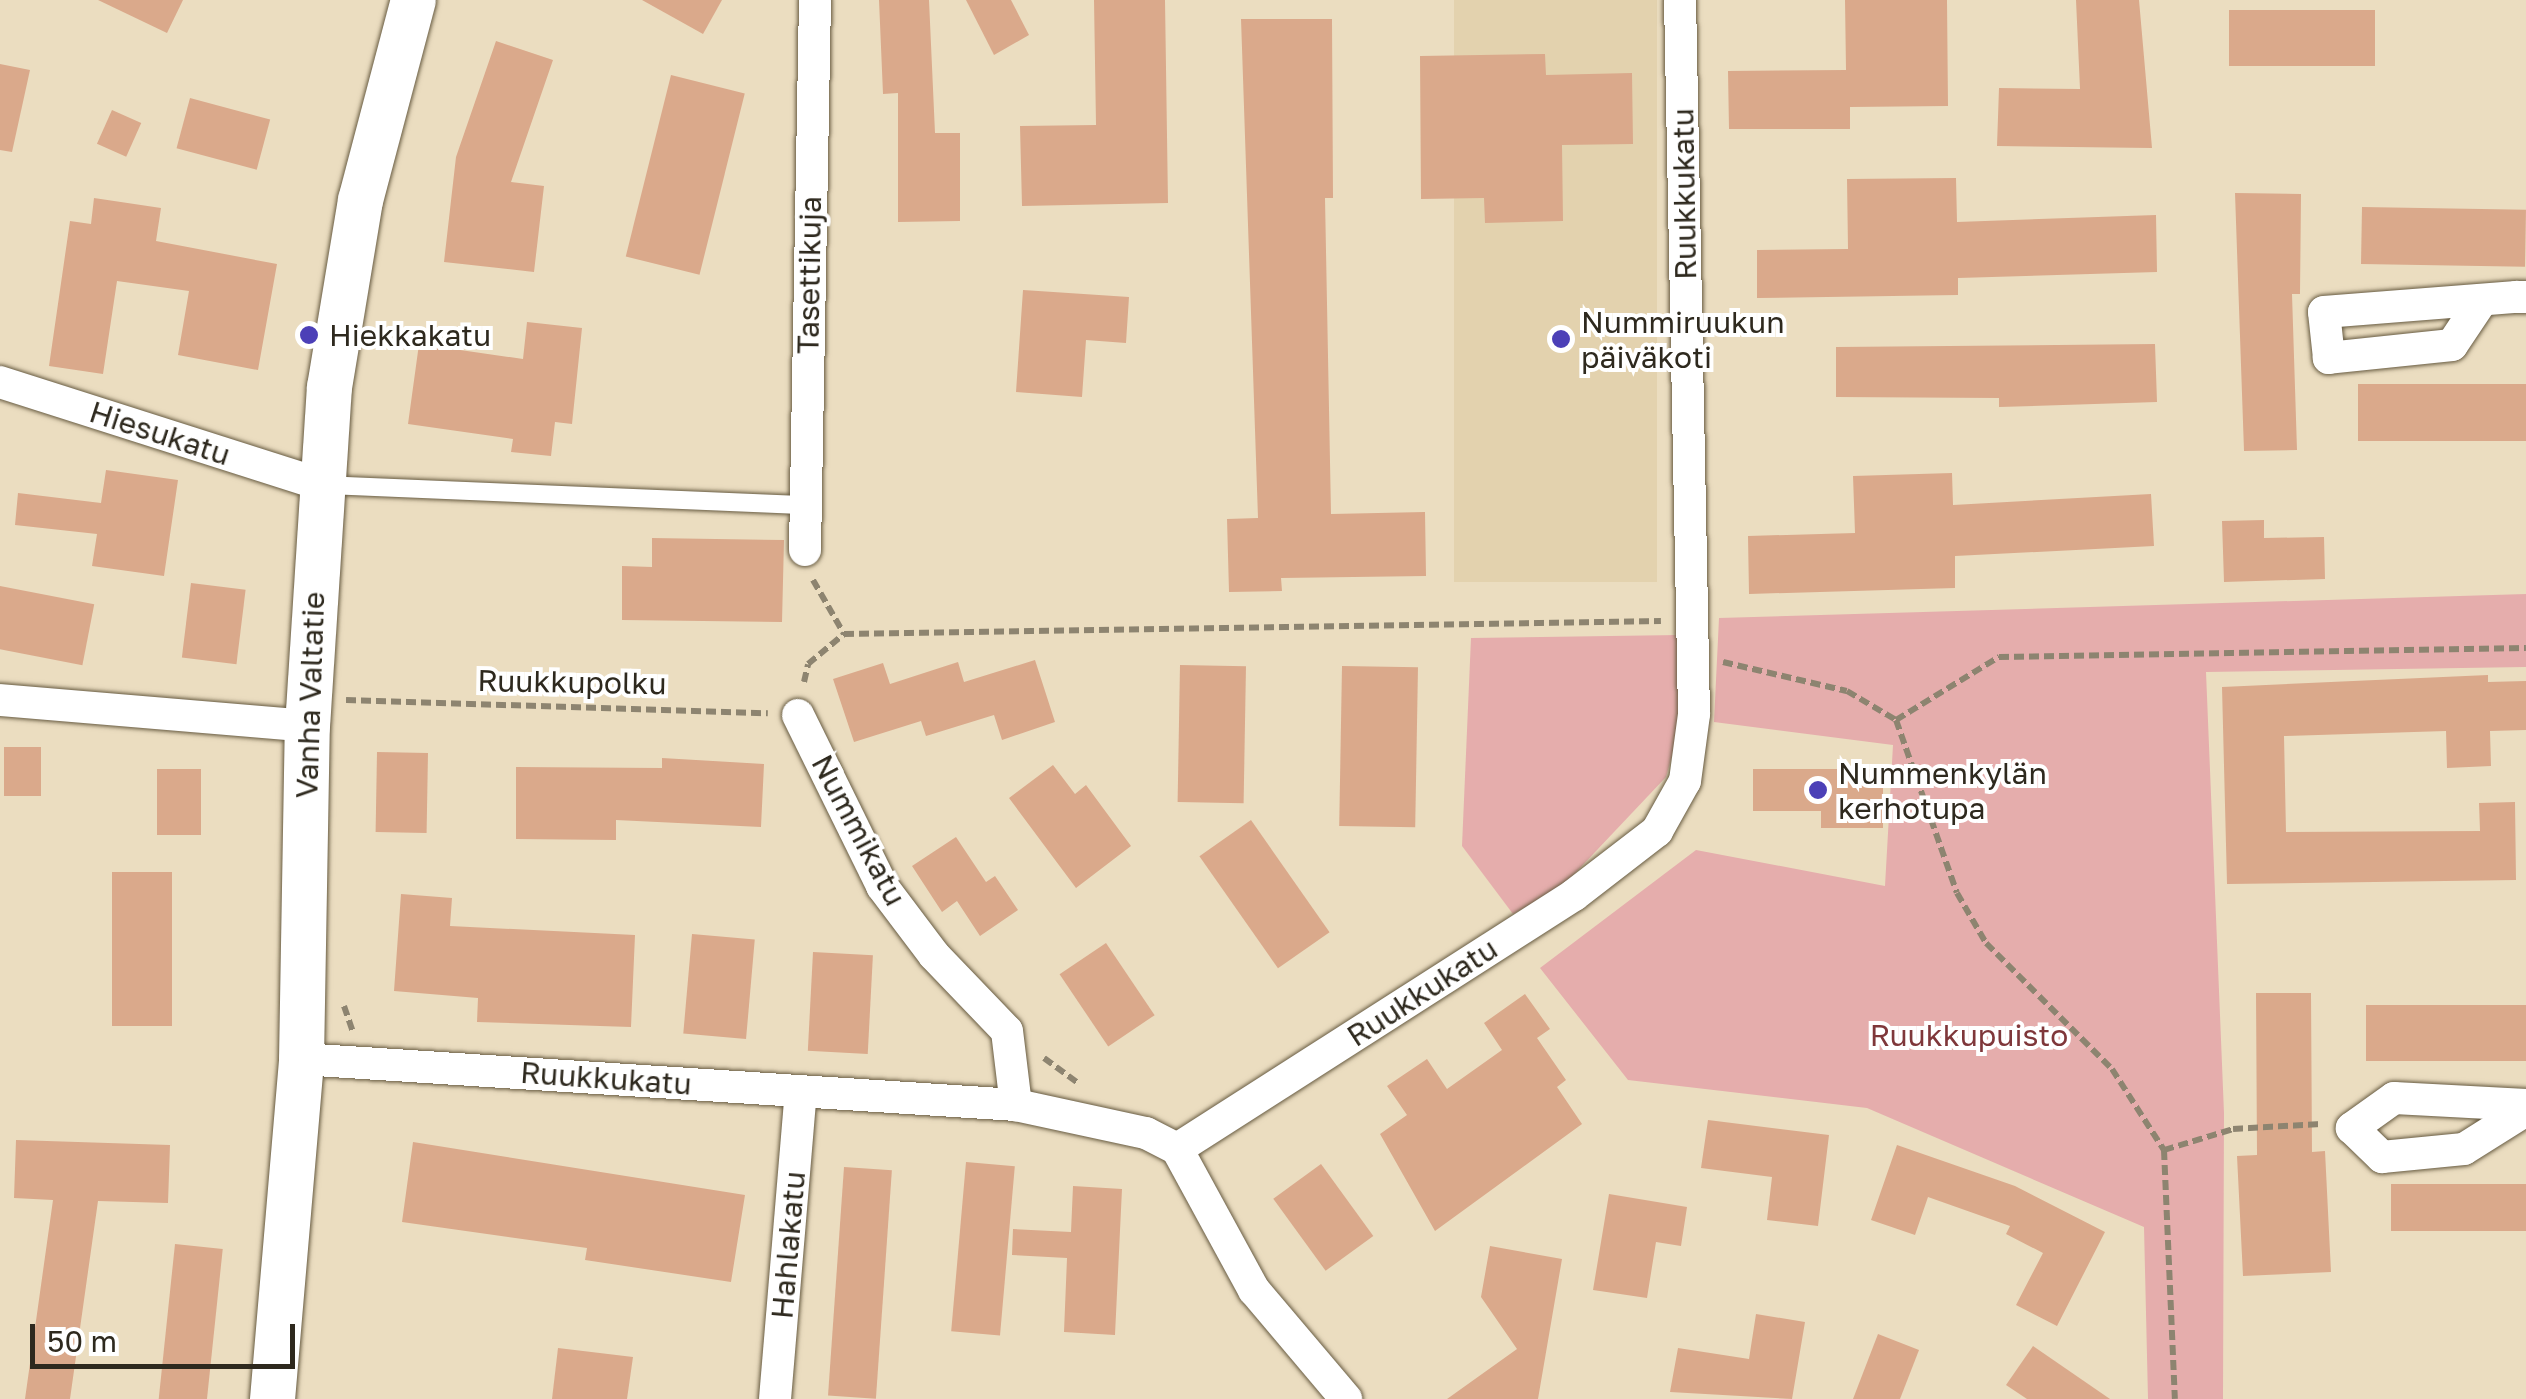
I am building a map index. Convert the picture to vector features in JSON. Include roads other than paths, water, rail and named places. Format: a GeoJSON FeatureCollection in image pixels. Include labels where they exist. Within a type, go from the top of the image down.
{"type":"FeatureCollection","features":[{"type":"Feature","properties":{"kind":"street","name":"Vanha Valtatie"},"geometry":{"type":"LineString","coordinates":[[272,1399],[326,722],[320,484],[360,200],[413,0]]}},
{"type":"Feature","properties":{"kind":"street","name":"Tasettikuja"},"geometry":{"type":"LineString","coordinates":[[805,550],[815,0]]}},
{"type":"Feature","properties":{"kind":"street","name":"Ruukkukatu"},"geometry":{"type":"LineString","coordinates":[[301,1059],[1016,1104],[1109,1124],[1177,1148],[1574,895],[1657,832],[1685,781],[1694,659],[1690,621],[1680,0]]}},
{"type":"Feature","properties":{"kind":"street"},"geometry":{"type":"LineString","coordinates":[[2482,300],[2526,297]]}},
{"type":"Feature","properties":{"kind":"street","name":"Hiesukatu"},"geometry":{"type":"LineString","coordinates":[[0,382],[320,484]]}},
{"type":"Feature","properties":{"kind":"street"},"geometry":{"type":"LineString","coordinates":[[0,700],[326,722]]}},
{"type":"Feature","properties":{"kind":"street","name":"Nummikatu"},"geometry":{"type":"LineString","coordinates":[[798,715],[882,886],[934,955],[1007,1030],[1016,1104]]}},
{"type":"Feature","properties":{"kind":"street","name":"Hahlakatu"},"geometry":{"type":"LineString","coordinates":[[776,1399],[801,1092]]}},
{"type":"Feature","properties":{"kind":"street"},"geometry":{"type":"LineString","coordinates":[[2394,1098],[2526,1108],[2464,1149],[2382,1156],[2352,1128],[2394,1098]]}},
{"type":"Feature","properties":{"kind":"street"},"geometry":{"type":"LineString","coordinates":[[1177,1148],[1254,1290],[1346,1399]]}},
{"type":"Feature","properties":{"kind":"lane"},"geometry":{"type":"LineString","coordinates":[[320,484],[804,505]]}},
{"type":"Feature","properties":{"kind":"place","name":"Hiekkakatu"},"geometry":{"type":"Point","coordinates":[309,335]}},
{"type":"Feature","properties":{"kind":"place","name":"Nummiruukun päiväkoti"},"geometry":{"type":"Point","coordinates":[1561,339]}},
{"type":"Feature","properties":{"kind":"place","name":"Nummenkylän kerhotupa"},"geometry":{"type":"Point","coordinates":[1818,790]}},
{"type":"Feature","properties":{"kind":"park label","name":"Ruukkupuisto"},"geometry":{"type":"Point","coordinates":[1969,1035]}}]}
